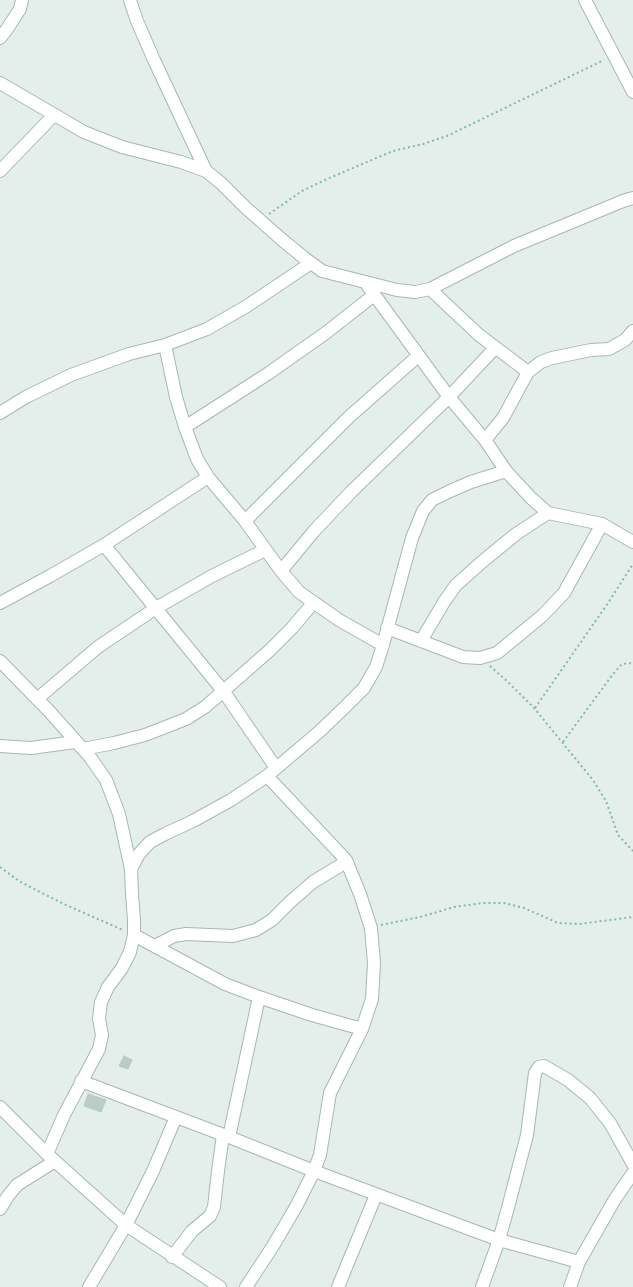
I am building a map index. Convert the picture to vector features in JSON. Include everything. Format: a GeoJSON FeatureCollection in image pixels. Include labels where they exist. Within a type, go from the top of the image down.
{"type":"FeatureCollection","features":[{"type":"Feature","properties":{"kind":"street"},"geometry":{"type":"LineString","coordinates":[[0,38],[20,10],[22,0]]}},
{"type":"Feature","properties":{"kind":"street"},"geometry":{"type":"LineString","coordinates":[[130,0],[137,21],[154,60],[206,172]]}},
{"type":"Feature","properties":{"kind":"street"},"geometry":{"type":"LineString","coordinates":[[587,0],[633,92]]}},
{"type":"Feature","properties":{"kind":"street"},"geometry":{"type":"LineString","coordinates":[[0,83],[84,132],[122,147],[181,162],[206,172],[221,183],[260,221],[322,271],[398,290],[415,292],[430,289],[514,246],[633,198]]}},
{"type":"Feature","properties":{"kind":"street"},"geometry":{"type":"LineString","coordinates":[[0,171],[54,115]]}},
{"type":"Feature","properties":{"kind":"street"},"geometry":{"type":"LineString","coordinates":[[0,413],[26,397],[71,375],[129,354],[165,345],[207,329],[247,306],[311,263]]}},
{"type":"Feature","properties":{"kind":"street"},"geometry":{"type":"LineString","coordinates":[[365,282],[449,397],[486,440],[506,471],[531,498],[548,513],[602,524],[633,542]]}},
{"type":"Feature","properties":{"kind":"street"},"geometry":{"type":"LineString","coordinates":[[430,289],[478,335],[528,372]]}},
{"type":"Feature","properties":{"kind":"street"},"geometry":{"type":"LineString","coordinates":[[185,428],[269,373],[327,332],[374,295]]}},
{"type":"Feature","properties":{"kind":"street"},"geometry":{"type":"LineString","coordinates":[[486,440],[503,418],[528,372],[541,362],[552,358],[591,350],[609,349],[625,340],[633,331]]}},
{"type":"Feature","properties":{"kind":"street"},"geometry":{"type":"LineString","coordinates":[[165,345],[176,396],[185,428],[197,459],[208,477],[245,521],[265,550],[299,592],[339,620],[383,645]]}},
{"type":"Feature","properties":{"kind":"street"},"geometry":{"type":"LineString","coordinates":[[281,571],[314,531],[351,492],[449,397],[495,348]]}},
{"type":"Feature","properties":{"kind":"street"},"geometry":{"type":"LineString","coordinates":[[245,521],[349,417],[418,356]]}},
{"type":"Feature","properties":{"kind":"street"},"geometry":{"type":"LineString","coordinates":[[131,869],[139,854],[150,842],[231,800],[271,772],[320,731],[364,688],[376,666],[383,645],[412,538],[423,511],[432,500],[448,492],[470,482],[506,471]]}},
{"type":"Feature","properties":{"kind":"street"},"geometry":{"type":"LineString","coordinates":[[0,603],[104,545],[208,477]]}},
{"type":"Feature","properties":{"kind":"street"},"geometry":{"type":"LineString","coordinates":[[421,641],[456,585],[516,534],[548,513]]}},
{"type":"Feature","properties":{"kind":"street"},"geometry":{"type":"LineString","coordinates":[[387,628],[463,657],[480,658],[497,653],[542,616],[564,593],[602,524]]}},
{"type":"Feature","properties":{"kind":"street"},"geometry":{"type":"LineString","coordinates":[[104,545],[224,692],[271,772],[346,862],[360,894],[371,928],[374,963],[372,999],[362,1029],[330,1093],[320,1155],[314,1171],[297,1205],[273,1246],[246,1287]]}},
{"type":"Feature","properties":{"kind":"street"},"geometry":{"type":"LineString","coordinates":[[37,699],[98,647],[156,608],[212,576],[265,550]]}},
{"type":"Feature","properties":{"kind":"street"},"geometry":{"type":"LineString","coordinates":[[0,746],[31,748],[114,743],[145,735],[180,721],[205,707],[224,692],[292,628],[314,602]]}},
{"type":"Feature","properties":{"kind":"street"},"geometry":{"type":"LineString","coordinates":[[0,660],[90,757],[106,780],[119,814],[131,869],[134,920],[134,935],[130,952],[108,987],[101,1002],[99,1019],[102,1035],[99,1049],[64,1115],[51,1158],[17,1185],[0,1209]]}},
{"type":"Feature","properties":{"kind":"street"},"geometry":{"type":"LineString","coordinates":[[155,946],[174,936],[186,934],[233,936],[256,930],[272,920],[313,882],[346,862]]}},
{"type":"Feature","properties":{"kind":"street"},"geometry":{"type":"LineString","coordinates":[[134,935],[225,984],[312,1015],[362,1029]]}},
{"type":"Feature","properties":{"kind":"street"},"geometry":{"type":"LineString","coordinates":[[172,1256],[192,1231],[210,1216],[214,1207],[218,1171],[259,997]]}},
{"type":"Feature","properties":{"kind":"street"},"geometry":{"type":"LineString","coordinates":[[482,1287],[499,1240],[527,1135],[535,1073],[539,1068],[544,1066],[568,1080],[590,1098],[610,1123],[633,1164]]}},
{"type":"Feature","properties":{"kind":"street"},"geometry":{"type":"LineString","coordinates":[[81,1081],[314,1171],[499,1240],[579,1262]]}},
{"type":"Feature","properties":{"kind":"street"},"geometry":{"type":"LineString","coordinates":[[0,1107],[51,1158],[126,1225],[220,1287]]}},
{"type":"Feature","properties":{"kind":"street"},"geometry":{"type":"LineString","coordinates":[[89,1287],[126,1225],[153,1171],[176,1117]]}},
{"type":"Feature","properties":{"kind":"street"},"geometry":{"type":"LineString","coordinates":[[570,1287],[579,1262],[615,1199],[633,1173]]}},
{"type":"Feature","properties":{"kind":"street"},"geometry":{"type":"LineString","coordinates":[[338,1287],[376,1194]]}},
{"type":"Feature","properties":{"kind":"path"},"geometry":{"type":"LineString","coordinates":[[260,221],[302,191],[393,151],[423,144],[447,136],[614,55]]}},
{"type":"Feature","properties":{"kind":"path"},"geometry":{"type":"LineString","coordinates":[[534,708],[606,606],[633,564]]}},
{"type":"Feature","properties":{"kind":"path"},"geometry":{"type":"LineString","coordinates":[[480,658],[508,682],[534,708],[563,742],[593,780],[606,801],[618,835],[633,851]]}},
{"type":"Feature","properties":{"kind":"path"},"geometry":{"type":"LineString","coordinates":[[563,742],[613,674],[622,664],[633,663]]}},
{"type":"Feature","properties":{"kind":"path"},"geometry":{"type":"LineString","coordinates":[[0,867],[19,881],[36,890],[134,935]]}},
{"type":"Feature","properties":{"kind":"path"},"geometry":{"type":"LineString","coordinates":[[371,928],[420,917],[454,907],[482,903],[504,903],[524,908],[558,923],[579,924],[633,917]]}},
{"type":"Feature","properties":{"kind":"building"},"geometry":{"type":"Polygon","coordinates":[[[124,1056],[132,1060],[128,1069],[119,1066],[124,1056]]]}},
{"type":"Feature","properties":{"kind":"building"},"geometry":{"type":"Polygon","coordinates":[[[88,1094],[106,1100],[101,1112],[84,1106],[88,1094]]]}}]}
